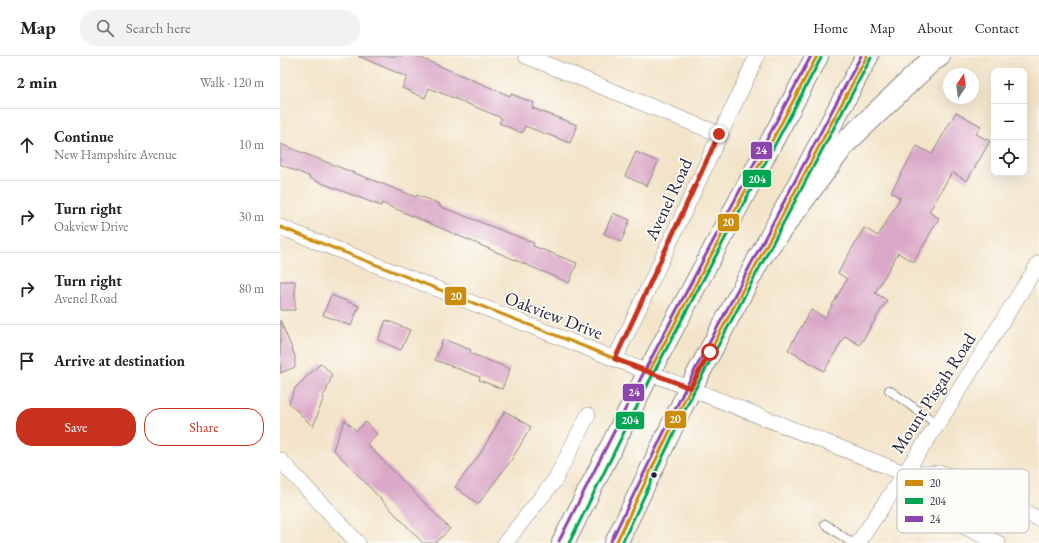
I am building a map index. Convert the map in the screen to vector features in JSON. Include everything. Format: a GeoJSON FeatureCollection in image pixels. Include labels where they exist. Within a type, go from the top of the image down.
{"type":"FeatureCollection","features":[{"type":"Feature","properties":{"kind":"main road"},"geometry":{"type":"LineString","coordinates":[[564,543],[649,372],[817,56]]}},
{"type":"Feature","properties":{"kind":"main road"},"geometry":{"type":"LineString","coordinates":[[616,543],[690,388],[867,56]]}},
{"type":"Feature","properties":{"kind":"main road"},"geometry":{"type":"LineString","coordinates":[[758,260],[846,142],[931,61],[939,56]]}},
{"type":"Feature","properties":{"kind":"street"},"geometry":{"type":"LineString","coordinates":[[526,56],[719,134]]}},
{"type":"Feature","properties":{"kind":"street","name":"Avenel Road"},"geometry":{"type":"LineString","coordinates":[[615,359],[719,134],[757,56]]}},
{"type":"Feature","properties":{"kind":"street","name":"Oakview Drive"},"geometry":{"type":"LineString","coordinates":[[280,227],[897,469]]}},
{"type":"Feature","properties":{"kind":"street","name":"Mount Pisgah Road"},"geometry":{"type":"LineString","coordinates":[[906,469],[937,424],[1039,263]]}},
{"type":"Feature","properties":{"kind":"street"},"geometry":{"type":"LineString","coordinates":[[505,543],[555,480],[588,414]]}},
{"type":"Feature","properties":{"kind":"street"},"geometry":{"type":"LineString","coordinates":[[280,460],[358,543]]}},
{"type":"Feature","properties":{"kind":"street","name":"Mount Pisgah Road"},"geometry":{"type":"LineString","coordinates":[[858,543],[897,483]]}},
{"type":"Feature","properties":{"kind":"street","name":"Oakview Drive"},"geometry":{"type":"LineString","coordinates":[[1029,514],[1039,519]]}},
{"type":"Feature","properties":{"kind":"street"},"geometry":{"type":"LineString","coordinates":[[977,533],[998,543]]}},
{"type":"Feature","properties":{"kind":"lane"},"geometry":{"type":"LineString","coordinates":[[889,390],[937,424]]}},
{"type":"Feature","properties":{"kind":"lane"},"geometry":{"type":"LineString","coordinates":[[825,524],[852,543]]}},
{"type":"Feature","properties":{"kind":"building"},"geometry":{"type":"Polygon","coordinates":[[[358,56],[416,56],[510,96],[511,94],[534,103],[532,108],[577,125],[570,143],[525,126],[522,133],[499,123],[502,118],[429,88],[425,98],[402,88],[407,77],[358,56]]]}},
{"type":"Feature","properties":{"kind":"building"},"geometry":{"type":"Polygon","coordinates":[[[956,112],[981,126],[976,134],[990,141],[967,181],[952,172],[929,212],[939,218],[914,262],[898,253],[875,293],[887,300],[860,345],[845,336],[824,371],[788,350],[811,310],[825,318],[847,279],[838,273],[864,228],[878,236],[900,198],[891,192],[917,146],[932,154],[956,112]]]}},
{"type":"Feature","properties":{"kind":"building"},"geometry":{"type":"Polygon","coordinates":[[[280,144],[416,197],[417,195],[440,204],[439,206],[534,243],[533,246],[577,263],[569,283],[382,203],[381,206],[309,178],[310,177],[280,164],[280,144]]]}},
{"type":"Feature","properties":{"kind":"building"},"geometry":{"type":"Polygon","coordinates":[[[636,152],[658,162],[647,186],[625,176],[636,152]]]}},
{"type":"Feature","properties":{"kind":"building"},"geometry":{"type":"Polygon","coordinates":[[[613,213],[630,220],[621,242],[604,234],[613,213]]]}},
{"type":"Feature","properties":{"kind":"building"},"geometry":{"type":"Polygon","coordinates":[[[280,281],[295,281],[295,310],[280,310],[280,281]]]}},
{"type":"Feature","properties":{"kind":"building"},"geometry":{"type":"Polygon","coordinates":[[[331,295],[359,306],[351,326],[323,315],[331,295]]]}},
{"type":"Feature","properties":{"kind":"building"},"geometry":{"type":"Polygon","coordinates":[[[280,320],[295,356],[295,367],[280,373],[280,320]]]}},
{"type":"Feature","properties":{"kind":"building"},"geometry":{"type":"Polygon","coordinates":[[[386,320],[410,330],[401,350],[378,340],[386,320]]]}},
{"type":"Feature","properties":{"kind":"building"},"geometry":{"type":"Polygon","coordinates":[[[443,339],[471,350],[470,353],[510,369],[502,389],[479,380],[480,377],[435,360],[443,339]]]}},
{"type":"Feature","properties":{"kind":"building"},"geometry":{"type":"Polygon","coordinates":[[[321,363],[332,375],[326,392],[322,396],[324,397],[313,427],[289,403],[295,388],[321,363]]]}},
{"type":"Feature","properties":{"kind":"building"},"geometry":{"type":"Polygon","coordinates":[[[505,411],[531,427],[512,459],[478,504],[455,487],[480,454],[505,411]]]}},
{"type":"Feature","properties":{"kind":"building"},"geometry":{"type":"Polygon","coordinates":[[[345,420],[356,431],[366,422],[377,434],[367,444],[450,529],[435,543],[423,543],[333,449],[345,420]]]}},
{"type":"Feature","properties":{"kind":"transit line","name":"24"},"geometry":{"type":"LineString","coordinates":[[559,541],[645,370],[811,56]]}},
{"type":"Feature","properties":{"kind":"transit line","name":"20"},"geometry":{"type":"LineString","coordinates":[[280,227],[649,372],[817,56]]}},
{"type":"Feature","properties":{"kind":"transit line","name":"24"},"geometry":{"type":"LineString","coordinates":[[611,541],[686,387],[861,56]]}},
{"type":"Feature","properties":{"kind":"transit line","name":"20"},"geometry":{"type":"LineString","coordinates":[[616,543],[690,389],[867,56]]}},
{"type":"Feature","properties":{"kind":"transit line","name":"204"},"geometry":{"type":"LineString","coordinates":[[569,543],[653,374],[821,58]]}},
{"type":"Feature","properties":{"kind":"transit line","name":"204"},"geometry":{"type":"LineString","coordinates":[[622,543],[694,391],[871,58]]}},
{"type":"Feature","properties":{"kind":"route"},"geometry":{"type":"LineString","coordinates":[[710,352],[690,388],[615,359],[719,134]]}}]}
